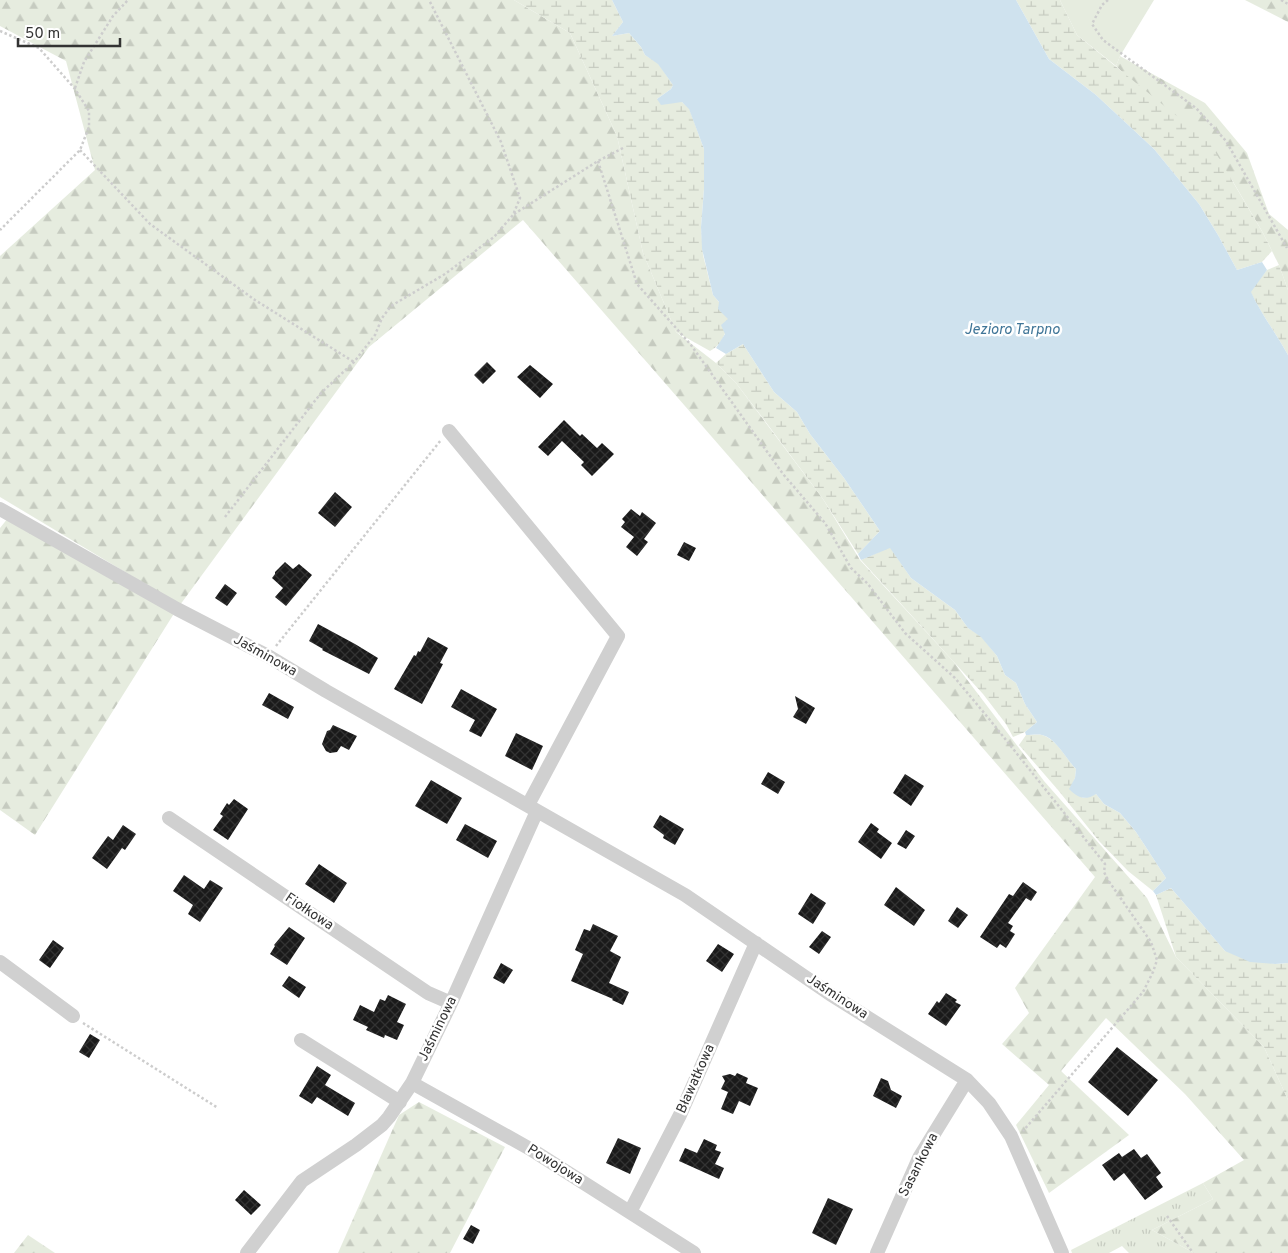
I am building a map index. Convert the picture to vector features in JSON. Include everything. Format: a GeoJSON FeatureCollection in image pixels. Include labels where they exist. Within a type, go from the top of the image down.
{"type":"FeatureCollection","features":[{"type":"Feature","properties":{"kind":"street","name":"Jaśminowa"},"geometry":{"type":"LineString","coordinates":[[247,1253],[302,1181],[382,1125],[412,1083],[451,1003],[532,808],[618,636],[449,431]]}},
{"type":"Feature","properties":{"kind":"street","name":"Jaśminowa"},"geometry":{"type":"LineString","coordinates":[[0,509],[177,609],[268,656],[326,691],[685,895],[830,994],[967,1080],[989,1103],[1011,1136],[1062,1253]]}},
{"type":"Feature","properties":{"kind":"street","name":"Fiołkowa"},"geometry":{"type":"LineString","coordinates":[[169,818],[428,993],[451,1003]]}},
{"type":"Feature","properties":{"kind":"street","name":"Bławatkowa"},"geometry":{"type":"LineString","coordinates":[[630,1212],[680,1115],[756,943]]}},
{"type":"Feature","properties":{"kind":"street"},"geometry":{"type":"LineString","coordinates":[[0,962],[73,1016]]}},
{"type":"Feature","properties":{"kind":"street"},"geometry":{"type":"LineString","coordinates":[[301,1040],[400,1102]]}},
{"type":"Feature","properties":{"kind":"street","name":"Sasankowa"},"geometry":{"type":"LineString","coordinates":[[877,1253],[919,1158],[967,1080]]}},
{"type":"Feature","properties":{"kind":"street","name":"Powojowa"},"geometry":{"type":"LineString","coordinates":[[412,1083],[532,1150],[694,1253]]}},
{"type":"Feature","properties":{"kind":"path"},"geometry":{"type":"LineString","coordinates":[[75,89],[84,62],[113,16],[128,0]]}},
{"type":"Feature","properties":{"kind":"path"},"geometry":{"type":"LineString","coordinates":[[429,0],[501,142],[520,198],[513,215]]}},
{"type":"Feature","properties":{"kind":"path"},"geometry":{"type":"LineString","coordinates":[[1108,0],[1102,5],[1092,24],[1103,40],[1196,108],[1226,141],[1287,248]]}},
{"type":"Feature","properties":{"kind":"path"},"geometry":{"type":"LineString","coordinates":[[1281,0],[1288,4]]}},
{"type":"Feature","properties":{"kind":"path"},"geometry":{"type":"LineString","coordinates":[[0,31],[39,48],[75,89],[89,111],[88,127],[80,150],[0,230]]}},
{"type":"Feature","properties":{"kind":"path"},"geometry":{"type":"LineString","coordinates":[[225,517],[321,393],[354,362],[375,335],[382,318],[391,306],[445,274],[494,237],[513,215],[598,161],[623,148]]}},
{"type":"Feature","properties":{"kind":"path"},"geometry":{"type":"LineString","coordinates":[[80,150],[150,224],[255,300],[354,362]]}},
{"type":"Feature","properties":{"kind":"path"},"geometry":{"type":"LineString","coordinates":[[598,161],[637,284],[691,345],[783,474],[825,523],[852,568],[868,584],[905,633],[961,685],[1105,864],[1104,872],[1108,880],[1151,942],[1157,960],[1143,992],[1021,1133],[1011,1136]]}},
{"type":"Feature","properties":{"kind":"path"},"geometry":{"type":"LineString","coordinates":[[268,656],[449,431]]}},
{"type":"Feature","properties":{"kind":"path"},"geometry":{"type":"LineString","coordinates":[[73,1016],[218,1108]]}},
{"type":"Feature","properties":{"kind":"path"},"geometry":{"type":"LineString","coordinates":[[1167,1216],[1193,1253]]}},
{"type":"Feature","properties":{"kind":"green space"},"geometry":{"type":"Polygon","coordinates":[[[0,0],[514,0],[570,33],[617,136],[643,253],[676,332],[716,363],[736,383],[823,499],[860,560],[953,661],[1044,781],[1147,898],[1176,957],[1264,1047],[1288,1100],[1288,1253],[1194,1253],[1152,1230],[1213,1199],[1203,1183],[1244,1160],[1185,1094],[1106,1018],[1061,1071],[1129,1135],[1049,1193],[1016,1125],[1049,1085],[1002,1044],[1029,1013],[1015,988],[1095,877],[523,220],[369,347],[180,605],[0,497],[0,256],[95,170],[66,61],[0,26],[0,0]]]}},
{"type":"Feature","properties":{"kind":"green space"},"geometry":{"type":"Polygon","coordinates":[[[514,0],[612,0],[623,22],[612,36],[629,33],[645,55],[658,63],[673,85],[671,89],[657,99],[682,102],[689,108],[704,149],[704,189],[701,227],[703,255],[713,295],[729,319],[721,341],[710,351],[676,332],[643,253],[617,136],[570,33],[514,0]]]}},
{"type":"Feature","properties":{"kind":"green space"},"geometry":{"type":"Polygon","coordinates":[[[1016,0],[1060,0],[1077,35],[1210,143],[1272,251],[1262,262],[1237,270],[1199,204],[1154,149],[1096,95],[1049,59],[1016,0]]]}},
{"type":"Feature","properties":{"kind":"green space"},"geometry":{"type":"Polygon","coordinates":[[[1060,0],[1154,0],[1120,56],[1116,66],[1077,35],[1060,0]]]}},
{"type":"Feature","properties":{"kind":"green space"},"geometry":{"type":"Polygon","coordinates":[[[1245,0],[1288,0],[1288,22],[1245,0]]]}},
{"type":"Feature","properties":{"kind":"green space"},"geometry":{"type":"Polygon","coordinates":[[[1120,56],[1205,103],[1247,153],[1269,214],[1288,230],[1288,290],[1279,265],[1263,233],[1232,180],[1116,66],[1120,56]]]}},
{"type":"Feature","properties":{"kind":"green space"},"geometry":{"type":"Polygon","coordinates":[[[1279,265],[1288,290],[1288,355],[1250,291],[1267,270],[1279,265]]]}},
{"type":"Feature","properties":{"kind":"green space"},"geometry":{"type":"Polygon","coordinates":[[[743,344],[774,392],[797,412],[810,434],[844,478],[880,531],[858,554],[823,499],[736,383],[716,363],[726,354],[743,344]]]}},
{"type":"Feature","properties":{"kind":"green space"},"geometry":{"type":"Polygon","coordinates":[[[8,518],[175,612],[35,835],[0,810],[0,528],[8,518]]]}},
{"type":"Feature","properties":{"kind":"green space"},"geometry":{"type":"Polygon","coordinates":[[[890,547],[911,578],[955,610],[968,628],[981,636],[997,656],[1005,675],[1016,683],[1025,704],[1037,722],[1025,732],[1013,737],[1006,724],[983,694],[861,560],[890,547]]]}},
{"type":"Feature","properties":{"kind":"green space"},"geometry":{"type":"Polygon","coordinates":[[[1026,735],[1042,735],[1052,741],[1076,769],[1075,778],[1070,789],[1083,798],[1096,794],[1104,804],[1120,813],[1136,832],[1166,878],[1153,891],[1128,871],[1099,841],[1019,745],[1026,735]]]}},
{"type":"Feature","properties":{"kind":"green space"},"geometry":{"type":"Polygon","coordinates":[[[1171,888],[1225,951],[1275,964],[1288,963],[1288,1100],[1264,1047],[1176,957],[1156,895],[1171,888]]]}},
{"type":"Feature","properties":{"kind":"green space"},"geometry":{"type":"Polygon","coordinates":[[[419,1102],[505,1147],[450,1253],[338,1253],[399,1115],[419,1102]]]}},
{"type":"Feature","properties":{"kind":"green space"},"geometry":{"type":"Polygon","coordinates":[[[1203,1183],[1213,1199],[1152,1230],[1194,1253],[1129,1253],[1122,1246],[1109,1253],[1072,1253],[1071,1250],[1203,1183]]]}},
{"type":"Feature","properties":{"kind":"green space"},"geometry":{"type":"Polygon","coordinates":[[[28,1235],[55,1253],[14,1253],[28,1235]]]}},
{"type":"Feature","properties":{"kind":"water","name":"Jezioro Tarpno"},"geometry":{"type":"Polygon","coordinates":[[[612,0],[1016,0],[1049,59],[1096,95],[1154,149],[1199,204],[1237,270],[1262,262],[1267,270],[1251,292],[1288,355],[1288,963],[1250,962],[1225,951],[1171,888],[1156,895],[1153,891],[1166,878],[1136,832],[1120,813],[1104,804],[1096,794],[1085,798],[1075,795],[1069,789],[1075,778],[1076,769],[1052,740],[1042,735],[1026,735],[1025,732],[1037,722],[1025,704],[1016,683],[1005,675],[997,656],[981,637],[968,628],[955,610],[911,578],[890,548],[861,560],[858,554],[880,531],[844,478],[810,434],[797,412],[774,392],[743,344],[726,354],[716,348],[725,334],[721,325],[728,319],[718,309],[719,302],[713,295],[702,249],[704,149],[689,109],[682,102],[661,105],[657,99],[671,89],[673,85],[658,64],[645,55],[629,33],[612,36],[623,22],[612,0]]]}},
{"type":"Feature","properties":{"kind":"building"},"geometry":{"type":"Polygon","coordinates":[[[487,362],[496,371],[483,384],[474,375],[487,362]]]}},
{"type":"Feature","properties":{"kind":"building"},"geometry":{"type":"Polygon","coordinates":[[[530,365],[553,384],[540,398],[517,377],[530,365]]]}},
{"type":"Feature","properties":{"kind":"building"},"geometry":{"type":"Polygon","coordinates":[[[564,420],[580,436],[582,434],[597,448],[602,443],[614,454],[592,476],[581,465],[584,462],[562,441],[548,456],[538,447],[564,420]]]}},
{"type":"Feature","properties":{"kind":"building"},"geometry":{"type":"Polygon","coordinates":[[[335,492],[352,507],[335,527],[318,513],[335,492]]]}},
{"type":"Feature","properties":{"kind":"building"},"geometry":{"type":"Polygon","coordinates":[[[631,509],[640,516],[642,512],[656,523],[644,539],[648,542],[637,556],[626,547],[634,537],[621,527],[625,522],[622,519],[631,509]]]}},
{"type":"Feature","properties":{"kind":"building"},"geometry":{"type":"Polygon","coordinates":[[[684,542],[696,548],[689,561],[677,555],[684,542]]]}},
{"type":"Feature","properties":{"kind":"building"},"geometry":{"type":"Polygon","coordinates":[[[285,562],[293,569],[299,564],[312,575],[286,606],[275,597],[283,588],[272,578],[285,562]]]}},
{"type":"Feature","properties":{"kind":"building"},"geometry":{"type":"Polygon","coordinates":[[[225,584],[237,593],[227,606],[215,598],[225,584]]]}},
{"type":"Feature","properties":{"kind":"building"},"geometry":{"type":"Polygon","coordinates":[[[318,624],[378,658],[369,674],[322,650],[309,641],[318,624]]]}},
{"type":"Feature","properties":{"kind":"building"},"geometry":{"type":"Polygon","coordinates":[[[428,637],[448,648],[440,663],[443,664],[422,704],[394,689],[414,655],[416,656],[418,651],[420,652],[428,637]]]}},
{"type":"Feature","properties":{"kind":"building"},"geometry":{"type":"Polygon","coordinates":[[[461,689],[497,709],[481,737],[469,731],[475,720],[451,707],[461,689]]]}},
{"type":"Feature","properties":{"kind":"building"},"geometry":{"type":"Polygon","coordinates":[[[269,693],[294,707],[288,719],[262,705],[269,693]]]}},
{"type":"Feature","properties":{"kind":"building"},"geometry":{"type":"Polygon","coordinates":[[[795,696],[815,708],[806,724],[793,717],[798,709],[795,696]]]}},
{"type":"Feature","properties":{"kind":"building"},"geometry":{"type":"Polygon","coordinates":[[[333,725],[357,736],[349,750],[341,746],[337,752],[330,753],[326,751],[322,744],[327,731],[333,725]]]}},
{"type":"Feature","properties":{"kind":"building"},"geometry":{"type":"Polygon","coordinates":[[[516,733],[543,746],[532,770],[505,756],[516,733]]]}},
{"type":"Feature","properties":{"kind":"building"},"geometry":{"type":"Polygon","coordinates":[[[768,772],[785,782],[778,794],[761,784],[768,772]]]}},
{"type":"Feature","properties":{"kind":"building"},"geometry":{"type":"Polygon","coordinates":[[[905,774],[924,786],[911,806],[893,793],[905,774]]]}},
{"type":"Feature","properties":{"kind":"building"},"geometry":{"type":"Polygon","coordinates":[[[431,780],[462,798],[447,824],[415,806],[431,780]]]}},
{"type":"Feature","properties":{"kind":"building"},"geometry":{"type":"Polygon","coordinates":[[[234,799],[248,809],[228,840],[213,830],[223,816],[220,814],[227,803],[229,805],[234,799]]]}},
{"type":"Feature","properties":{"kind":"building"},"geometry":{"type":"Polygon","coordinates":[[[660,815],[684,829],[675,845],[663,838],[664,835],[653,827],[660,815]]]}},
{"type":"Feature","properties":{"kind":"building"},"geometry":{"type":"Polygon","coordinates":[[[871,823],[879,829],[877,832],[892,843],[881,859],[858,842],[871,823]]]}},
{"type":"Feature","properties":{"kind":"building"},"geometry":{"type":"Polygon","coordinates":[[[465,824],[497,841],[488,858],[456,840],[465,824]]]}},
{"type":"Feature","properties":{"kind":"building"},"geometry":{"type":"Polygon","coordinates":[[[123,825],[136,834],[125,850],[122,848],[107,869],[92,858],[108,836],[113,840],[123,825]]]}},
{"type":"Feature","properties":{"kind":"building"},"geometry":{"type":"Polygon","coordinates":[[[906,830],[915,836],[906,849],[897,844],[906,830]]]}},
{"type":"Feature","properties":{"kind":"building"},"geometry":{"type":"Polygon","coordinates":[[[319,864],[347,883],[334,903],[305,884],[319,864]]]}},
{"type":"Feature","properties":{"kind":"building"},"geometry":{"type":"Polygon","coordinates":[[[184,875],[204,889],[210,880],[223,888],[200,922],[188,914],[193,905],[173,891],[184,875]]]}},
{"type":"Feature","properties":{"kind":"building"},"geometry":{"type":"Polygon","coordinates":[[[1023,882],[1037,892],[1031,901],[1026,898],[1008,923],[1013,926],[1010,931],[1015,934],[1006,948],[1000,944],[997,948],[980,937],[1009,894],[1013,896],[1023,882]]]}},
{"type":"Feature","properties":{"kind":"building"},"geometry":{"type":"Polygon","coordinates":[[[896,887],[925,910],[914,926],[884,905],[896,887]]]}},
{"type":"Feature","properties":{"kind":"building"},"geometry":{"type":"Polygon","coordinates":[[[811,893],[826,903],[813,924],[798,914],[811,893]]]}},
{"type":"Feature","properties":{"kind":"building"},"geometry":{"type":"Polygon","coordinates":[[[957,907],[968,915],[958,928],[948,921],[957,907]]]}},
{"type":"Feature","properties":{"kind":"building"},"geometry":{"type":"Polygon","coordinates":[[[593,924],[618,936],[610,951],[621,957],[609,983],[629,992],[623,1005],[571,981],[583,954],[575,950],[584,929],[590,931],[593,924]]]}},
{"type":"Feature","properties":{"kind":"building"},"geometry":{"type":"Polygon","coordinates":[[[289,927],[305,938],[287,965],[270,954],[274,945],[289,927]]]}},
{"type":"Feature","properties":{"kind":"building"},"geometry":{"type":"Polygon","coordinates":[[[822,931],[831,937],[819,954],[809,947],[822,931]]]}},
{"type":"Feature","properties":{"kind":"building"},"geometry":{"type":"Polygon","coordinates":[[[53,940],[64,948],[50,968],[39,960],[53,940]]]}},
{"type":"Feature","properties":{"kind":"building"},"geometry":{"type":"Polygon","coordinates":[[[718,944],[734,954],[722,972],[706,961],[718,944]]]}},
{"type":"Feature","properties":{"kind":"building"},"geometry":{"type":"Polygon","coordinates":[[[501,963],[513,970],[504,984],[493,978],[501,963]]]}},
{"type":"Feature","properties":{"kind":"building"},"geometry":{"type":"Polygon","coordinates":[[[289,976],[306,987],[299,998],[282,986],[289,976]]]}},
{"type":"Feature","properties":{"kind":"building"},"geometry":{"type":"Polygon","coordinates":[[[946,993],[961,1005],[946,1026],[928,1014],[937,1001],[939,1003],[946,993]]]}},
{"type":"Feature","properties":{"kind":"building"},"geometry":{"type":"Polygon","coordinates":[[[388,995],[406,1004],[397,1022],[404,1025],[397,1040],[385,1035],[384,1038],[366,1030],[368,1027],[353,1020],[360,1005],[374,1012],[380,999],[385,1001],[388,995]]]}},
{"type":"Feature","properties":{"kind":"building"},"geometry":{"type":"Polygon","coordinates":[[[90,1034],[100,1040],[89,1058],[79,1052],[90,1034]]]}},
{"type":"Feature","properties":{"kind":"building"},"geometry":{"type":"Polygon","coordinates":[[[1117,1047],[1158,1080],[1128,1116],[1088,1082],[1117,1047]]]}},
{"type":"Feature","properties":{"kind":"building"},"geometry":{"type":"Polygon","coordinates":[[[317,1066],[331,1075],[325,1085],[355,1103],[348,1116],[317,1097],[312,1104],[299,1096],[317,1066]]]}},
{"type":"Feature","properties":{"kind":"building"},"geometry":{"type":"Polygon","coordinates":[[[737,1073],[748,1078],[746,1083],[758,1088],[750,1106],[739,1101],[733,1114],[721,1109],[728,1092],[721,1089],[725,1081],[722,1076],[730,1074],[735,1076],[737,1073]]]}},
{"type":"Feature","properties":{"kind":"building"},"geometry":{"type":"Polygon","coordinates":[[[881,1078],[888,1081],[891,1090],[902,1096],[896,1108],[873,1096],[881,1078]]]}},
{"type":"Feature","properties":{"kind":"building"},"geometry":{"type":"Polygon","coordinates":[[[618,1138],[641,1148],[630,1174],[606,1163],[618,1138]]]}},
{"type":"Feature","properties":{"kind":"building"},"geometry":{"type":"Polygon","coordinates":[[[704,1139],[717,1145],[715,1150],[721,1152],[715,1164],[724,1168],[719,1179],[679,1161],[685,1148],[697,1153],[704,1139]]]}},
{"type":"Feature","properties":{"kind":"building"},"geometry":{"type":"Polygon","coordinates":[[[1134,1149],[1141,1158],[1147,1154],[1161,1173],[1156,1177],[1163,1187],[1145,1200],[1124,1173],[1114,1181],[1102,1165],[1119,1153],[1122,1157],[1134,1149]]]}},
{"type":"Feature","properties":{"kind":"building"},"geometry":{"type":"Polygon","coordinates":[[[244,1190],[261,1205],[251,1215],[235,1200],[244,1190]]]}},
{"type":"Feature","properties":{"kind":"building"},"geometry":{"type":"Polygon","coordinates":[[[828,1198],[853,1209],[836,1245],[812,1233],[828,1198]]]}},
{"type":"Feature","properties":{"kind":"building"},"geometry":{"type":"Polygon","coordinates":[[[471,1225],[480,1230],[473,1244],[463,1239],[471,1225]]]}}]}
